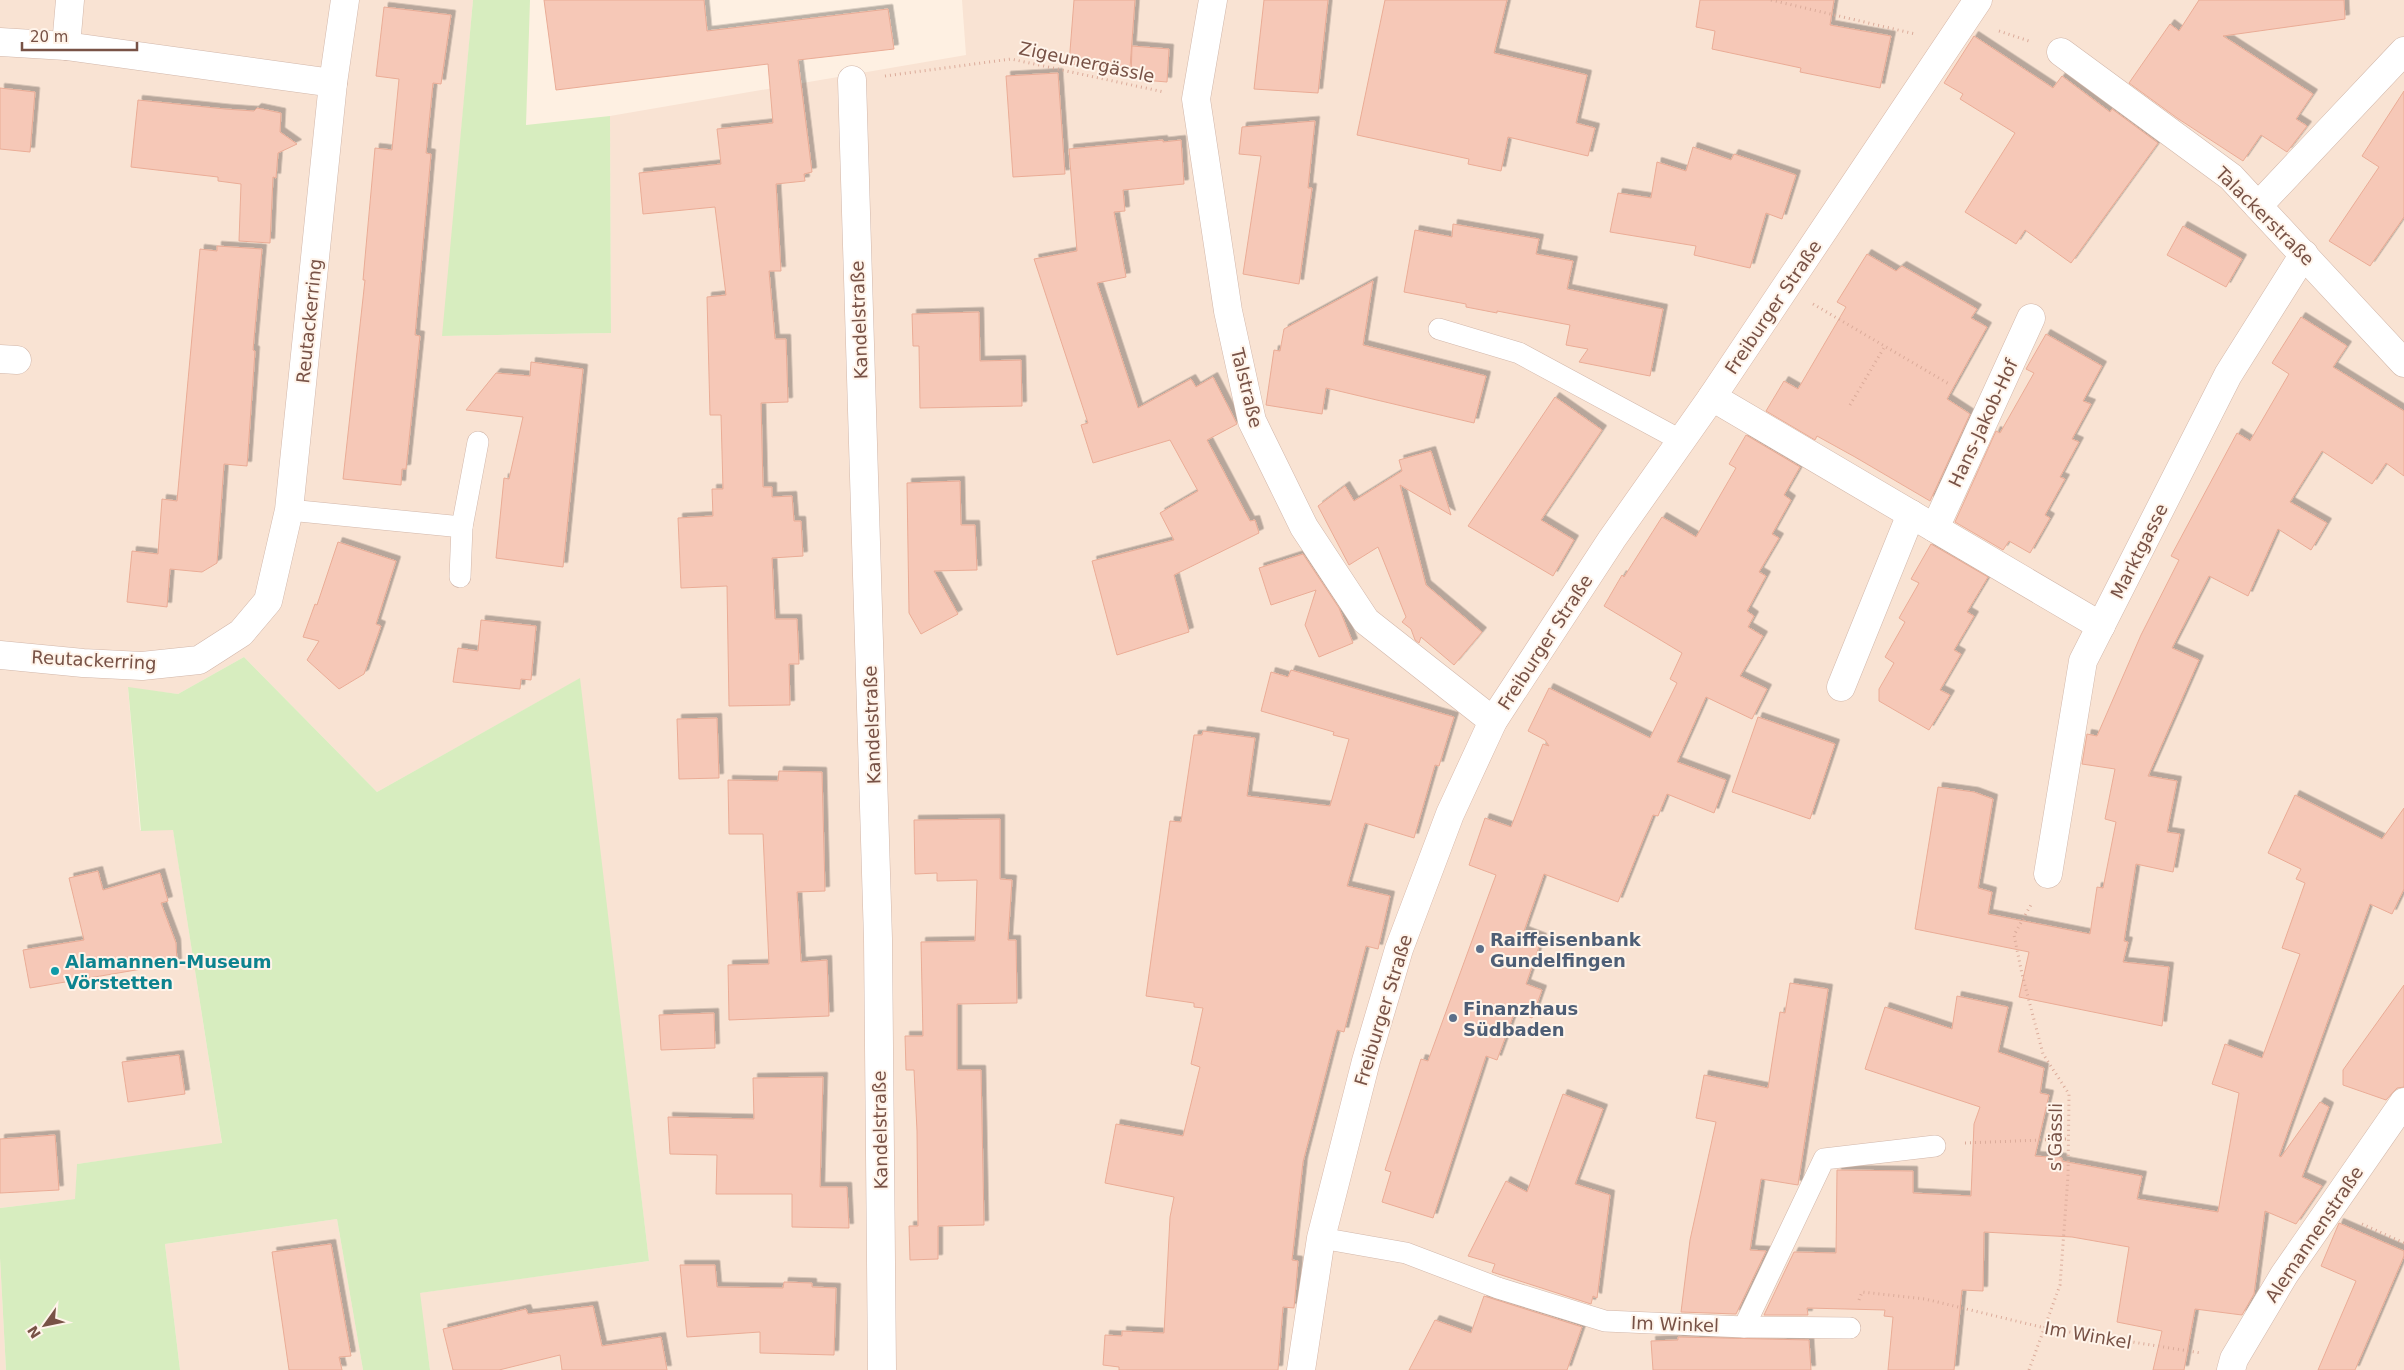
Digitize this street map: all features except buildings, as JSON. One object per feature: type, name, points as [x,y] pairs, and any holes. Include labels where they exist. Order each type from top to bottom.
[{"type":"street","points":[[66,46],[70,0]]},
{"type":"street","name":"Reutackerring","points":[[0,655],[83,663],[142,666],[199,660],[241,632],[268,600],[289,510],[333,83],[345,0]]},
{"type":"street","name":"Talstraße","points":[[1213,0],[1196,99],[1228,311],[1252,421],[1304,527],[1366,621],[1493,721]]},
{"type":"street","name":"Freiburger Straße","points":[[1301,1370],[1322,1238],[1366,1060],[1399,949],[1450,814],[1493,721],[1612,539],[1712,397],[1978,0]]},
{"type":"street","points":[[0,42],[66,46],[333,83]]},
{"type":"street","points":[[2258,206],[2404,51]]},
{"type":"street","name":"Talackerstraße","points":[[2061,52],[2231,176],[2404,363]]},
{"type":"street","name":"Kandelstraße","points":[[852,80],[878,938],[882,1370]]},
{"type":"street","name":"Marktgasse","points":[[2048,874],[2084,661],[2228,375],[2304,254]]},
{"type":"street","name":"Hans-Jakob-Hof","points":[[1935,528],[2031,318]]},
{"type":"street","points":[[1712,397],[2101,626]]},
{"type":"street","points":[[1841,687],[1910,514]]},
{"type":"street","name":"Alemannenstraße","points":[[2233,1364],[2284,1275],[2404,1102]]},
{"type":"lane","points":[[1439,329],[1519,353],[1682,441]]},
{"type":"lane","points":[[460,577],[462,527],[478,442]]},
{"type":"lane","points":[[289,510],[462,527]]},
{"type":"lane","name":"Im Winkel","points":[[1322,1238],[1406,1253],[1498,1288],[1605,1321],[1744,1327],[1824,1159],[1935,1146]]},
{"type":"lane","points":[[1744,1327],[1850,1328]]},
{"type":"path","points":[[1772,0],[1956,33],[1994,29],[2061,52]]},
{"type":"path","name":"Zigeunergässle","points":[[852,80],[1011,59],[1196,99]]},
{"type":"path","points":[[1786,288],[1948,384]]},
{"type":"path","points":[[1850,405],[1885,346]]},
{"type":"path","name":"s'Gässli","points":[[2029,1370],[2060,1284],[2068,1176],[2069,1094],[2043,1054],[2014,935],[2048,874]]},
{"type":"path","points":[[1935,1146],[1973,1142],[2068,1140]]},
{"type":"path","points":[[2330,1209],[2404,1243]]},
{"type":"path","name":"Im Winkel","points":[[1850,1328],[1862,1292],[1926,1298],[2045,1328],[2233,1364]]},
{"type":"shaded area","points":[[0,0],[473,0],[443,336],[611,333],[610,116],[966,55],[962,0],[2404,0],[2404,1370],[430,1370],[419,1293],[649,1261],[579,679],[377,792],[244,657],[178,694],[128,688],[140,830],[173,829],[222,1144],[77,1164],[76,1199],[0,1208]]},
{"type":"shaded area","points":[[337,1219],[363,1370],[180,1370],[165,1244]]},
{"type":"shaded area","points":[[0,1258],[6,1370],[0,1370]]},
{"type":"green space","points":[[473,0],[530,0],[526,125],[610,116],[611,333],[442,336]]},
{"type":"green space","points":[[244,657],[377,792],[580,678],[649,1261],[420,1293],[430,1370],[363,1370],[337,1219],[165,1244],[180,1370],[6,1370],[0,1258],[0,1208],[75,1199],[77,1164],[222,1143],[173,830],[141,831],[128,687],[178,694]]},
{"type":"place","name":"Raiffeisenbank Gundelfingen","points":[[1480,949]]},
{"type":"place","name":"Alamannen-Museum Vörstetten","points":[[55,971]]},
{"type":"place","name":"Finanzhaus Südbaden","points":[[1453,1018]]}]
